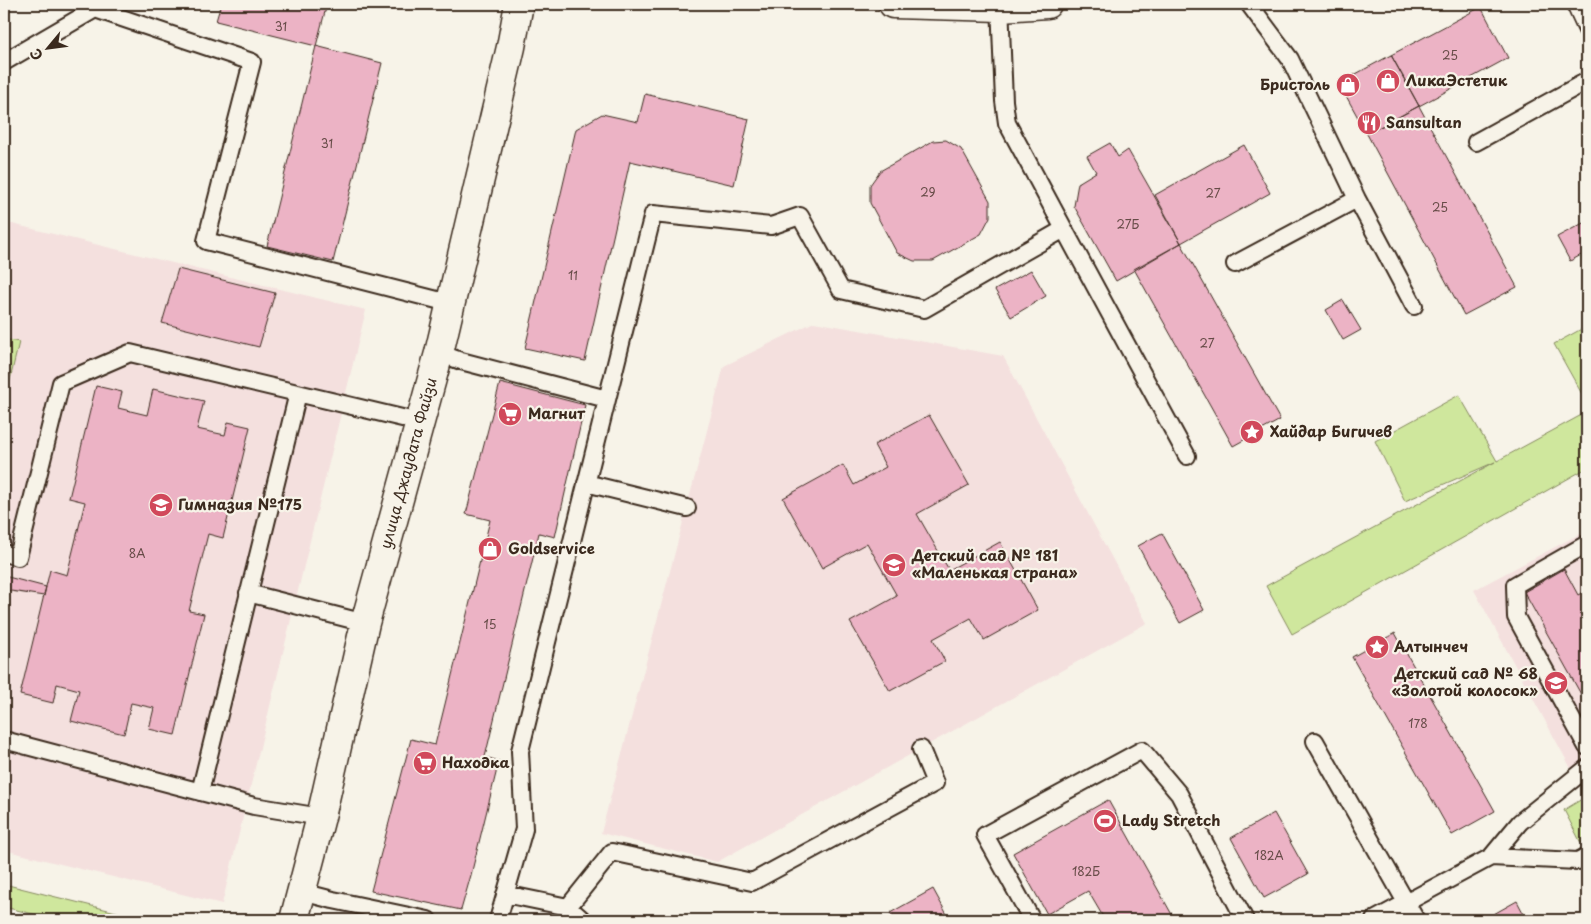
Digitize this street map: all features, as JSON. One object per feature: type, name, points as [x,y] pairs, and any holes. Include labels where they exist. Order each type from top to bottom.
[{"type":"street","name":"улица Джаудата Файзи","points":[[294,920],[321,817],[365,623],[439,353],[449,303],[511,48],[519,4]]},
{"type":"street","points":[[893,4],[1047,4]]},
{"type":"lane","points":[[1249,4],[1290,59],[1357,199],[1414,306]]},
{"type":"lane","points":[[1575,4],[1587,30]]},
{"type":"lane","points":[[1001,5],[1004,100],[1007,123],[1188,456]]},
{"type":"lane","points":[[4,62],[95,9],[252,62],[206,241],[449,303]]},
{"type":"lane","points":[[1476,142],[1587,81]]},
{"type":"lane","points":[[1235,264],[1357,199]]},
{"type":"lane","points":[[498,920],[524,829],[520,750],[653,214],[771,226],[800,216],[841,290],[924,309],[1064,230]]},
{"type":"lane","points":[[4,553],[18,557],[61,383],[130,353],[419,422]]},
{"type":"lane","points":[[439,353],[461,361],[607,399]]},
{"type":"lane","points":[[200,792],[298,393]]},
{"type":"lane","points":[[586,483],[687,508]]},
{"type":"lane","points":[[1587,544],[1515,585],[1516,616],[1587,747]]},
{"type":"lane","points":[[248,593],[365,623]]},
{"type":"lane","points":[[4,740],[254,806],[321,817]]},
{"type":"lane","points":[[1315,741],[1416,920]]},
{"type":"lane","points":[[568,907],[612,852],[752,882],[935,784],[921,749]]},
{"type":"lane","points":[[1032,920],[985,835],[1142,750],[1179,794],[1245,920]]},
{"type":"lane","points":[[1374,920],[1491,857],[1520,822],[1587,768]]},
{"type":"lane","points":[[1491,857],[1578,861],[1587,856]]},
{"type":"lane","points":[[302,892],[428,920]]},
{"type":"lane","points":[[505,894],[568,907],[583,920]]},
{"type":"shaded area","name":"Гимназия №175","points":[[4,222],[366,310],[222,904],[4,850]]},
{"type":"shaded area","name":"Детский сад № 181 «Маленькая страна»","points":[[814,322],[1003,356],[1147,623],[717,862],[601,833],[724,366]]},
{"type":"shaded area","name":"Детский сад № 68 «Золотой колосок»","points":[[1587,530],[1587,798],[1474,590]]},
{"type":"green space","points":[[1587,326],[1587,403],[1554,344]]},
{"type":"green space","points":[[4,339],[19,342],[4,405]]},
{"type":"green space","points":[[1459,395],[1497,461],[1587,412],[1587,468],[1292,634],[1266,586],[1495,462],[1405,501],[1375,441]]},
{"type":"green space","points":[[1587,796],[1587,840],[1581,843],[1564,810]]},
{"type":"green space","points":[[4,884],[140,918],[58,920],[4,907]]},
{"type":"building","points":[[221,4],[327,4],[316,46],[216,21]]},
{"type":"building","points":[[1481,7],[1508,58],[1419,106],[1391,55]]},
{"type":"building","points":[[316,46],[382,63],[333,262],[267,246]]},
{"type":"building","points":[[1391,55],[1419,106],[1367,134],[1339,83]]},
{"type":"building","points":[[645,94],[749,119],[734,185],[630,161],[585,361],[525,348],[576,129],[602,114],[638,122]]},
{"type":"building","points":[[1419,106],[1517,287],[1464,315],[1367,134]]},
{"type":"building","points":[[946,140],[961,149],[990,201],[990,217],[981,234],[933,261],[914,261],[897,253],[870,203],[870,185],[880,171],[933,141]]},
{"type":"building","points":[[1110,143],[1118,157],[1128,150],[1181,243],[1116,281],[1074,206],[1078,183],[1096,172],[1087,156]]},
{"type":"building","points":[[1244,145],[1270,193],[1181,243],[1155,195]]},
{"type":"building","points":[[1587,221],[1587,252],[1570,261],[1557,237]]},
{"type":"building","points":[[1181,243],[1280,420],[1233,446],[1134,269]]},
{"type":"building","points":[[178,269],[275,293],[259,347],[162,323]]},
{"type":"building","points":[[1031,270],[1046,296],[1011,317],[995,290]]},
{"type":"building","points":[[1343,300],[1361,330],[1343,340],[1326,310]]},
{"type":"building","points":[[500,383],[585,405],[555,537],[539,533],[485,757],[499,761],[461,910],[371,891],[411,739],[435,745],[490,520],[466,514]]},
{"type":"building","points":[[96,386],[122,392],[118,408],[147,415],[153,389],[204,401],[197,429],[225,435],[228,422],[250,427],[223,538],[208,534],[189,611],[204,614],[175,735],[149,729],[154,708],[131,703],[124,734],[71,721],[79,690],[57,684],[53,703],[20,695],[50,570],[67,575],[85,502],[69,498]]},
{"type":"building","points":[[929,415],[969,485],[917,514],[949,570],[1000,542],[1038,610],[984,640],[971,618],[933,639],[945,661],[890,691],[850,622],[897,596],[867,543],[822,568],[783,498],[843,465],[854,485],[886,467],[874,445]]},
{"type":"building","points":[[1162,533],[1204,610],[1180,623],[1138,546]]},
{"type":"building","points":[[1564,569],[1578,595],[1587,590],[1587,705],[1524,592]]},
{"type":"building","points":[[4,576],[46,587],[44,596],[4,590]]},
{"type":"building","points":[[1395,633],[1495,811],[1452,835],[1352,657]]},
{"type":"building","points":[[1108,800],[1175,920],[1105,920],[1088,891],[1047,914],[1013,853]]},
{"type":"building","points":[[1274,813],[1308,874],[1264,898],[1231,838]]},
{"type":"building","points":[[933,889],[950,920],[894,920],[890,913]]},
{"type":"building","points":[[1517,901],[1527,920],[1483,920]]},
{"type":"place","name":"ЛикаЭстетик","points":[[1388,81]]},
{"type":"place","name":"Бристоль","points":[[1348,85]]},
{"type":"place","name":"Sansultan","points":[[1369,123]]},
{"type":"place","name":"Магнит","points":[[510,414]]},
{"type":"place","name":"Хайдар Бигичев","points":[[1252,432]]},
{"type":"place","name":"Гимназия №175","points":[[161,505]]},
{"type":"place","name":"Goldservice","points":[[490,549]]},
{"type":"place","name":"Детский сад № 181 «Маленькая страна»","points":[[894,565]]},
{"type":"place","name":"Алтынчеч","points":[[1377,647]]},
{"type":"place","name":"Детский сад № 68 «Золотой колосок»","points":[[1556,683]]},
{"type":"place","name":"Находка","points":[[425,763]]},
{"type":"place","name":"Lady Stretch","points":[[1105,821]]}]
